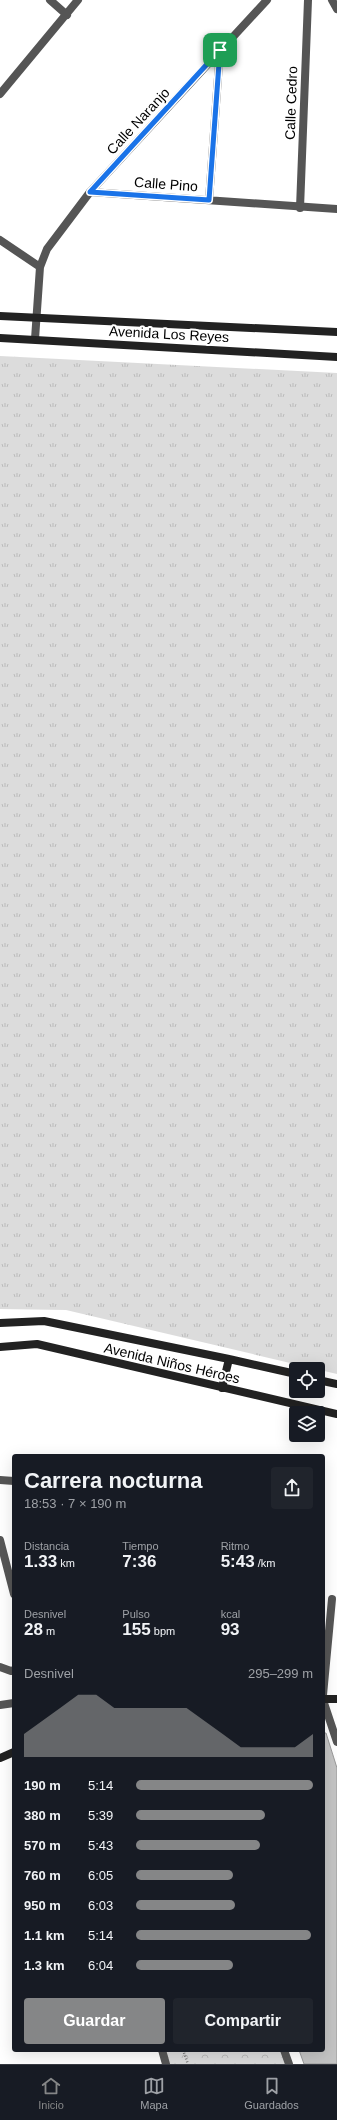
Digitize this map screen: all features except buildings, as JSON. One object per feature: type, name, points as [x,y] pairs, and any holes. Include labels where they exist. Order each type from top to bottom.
[{"type":"street","points":[[50,0],[67,15]]},
{"type":"street","points":[[0,94],[78,0]]},
{"type":"street","name":"Calle Naranjo","points":[[35,339],[35,318],[40,267],[47,249],[90,192],[267,0]]},
{"type":"street","name":"Calle Cedro","points":[[300,208],[308,0]]},
{"type":"street","points":[[332,0],[337,9]]},
{"type":"street","points":[[209,200],[220,50]]},
{"type":"street","name":"Calle Pino","points":[[90,192],[300,208],[337,209]]},
{"type":"street","points":[[0,240],[40,267]]},
{"type":"street","name":"Avenida Los Reyes","points":[[0,316],[337,332]]},
{"type":"street","name":"Avenida Los Reyes","points":[[0,338],[337,357]]},
{"type":"street","name":"Avenida Niños Héroes","points":[[0,1323],[44,1321],[229,1358],[289,1372]]},
{"type":"street","name":"Avenida Niños Héroes","points":[[0,1347],[37,1344],[337,1414]]},
{"type":"street","points":[[222,1388],[229,1358]]},
{"type":"street","points":[[325,1381],[337,1384]]},
{"type":"street","points":[[0,1480],[12,1481]]},
{"type":"street","points":[[0,1540],[12,1586]]},
{"type":"street","points":[[325,1674],[332,1599]]},
{"type":"street","points":[[0,1667],[12,1671]]},
{"type":"street","points":[[325,1699],[337,1699]]},
{"type":"street","points":[[0,1705],[12,1703]]},
{"type":"street","points":[[325,1705],[337,1742]]},
{"type":"street","points":[[0,1758],[12,1753]]},
{"type":"street","points":[[163,2052],[166,2064]]},
{"type":"street","points":[[285,2052],[289,2064]]},
{"type":"path","points":[[184,2052],[188,2064]]},
{"type":"green space","points":[[0,356],[337,373],[337,1374],[325,1371],[325,1362],[289,1363],[66,1310],[0,1309]]},
{"type":"green space","points":[[163,2052],[284,2052],[288,2064],[167,2064]]},
{"type":"route","points":[[220,50],[209,200],[90,192],[155,121],[220,50]]}]
